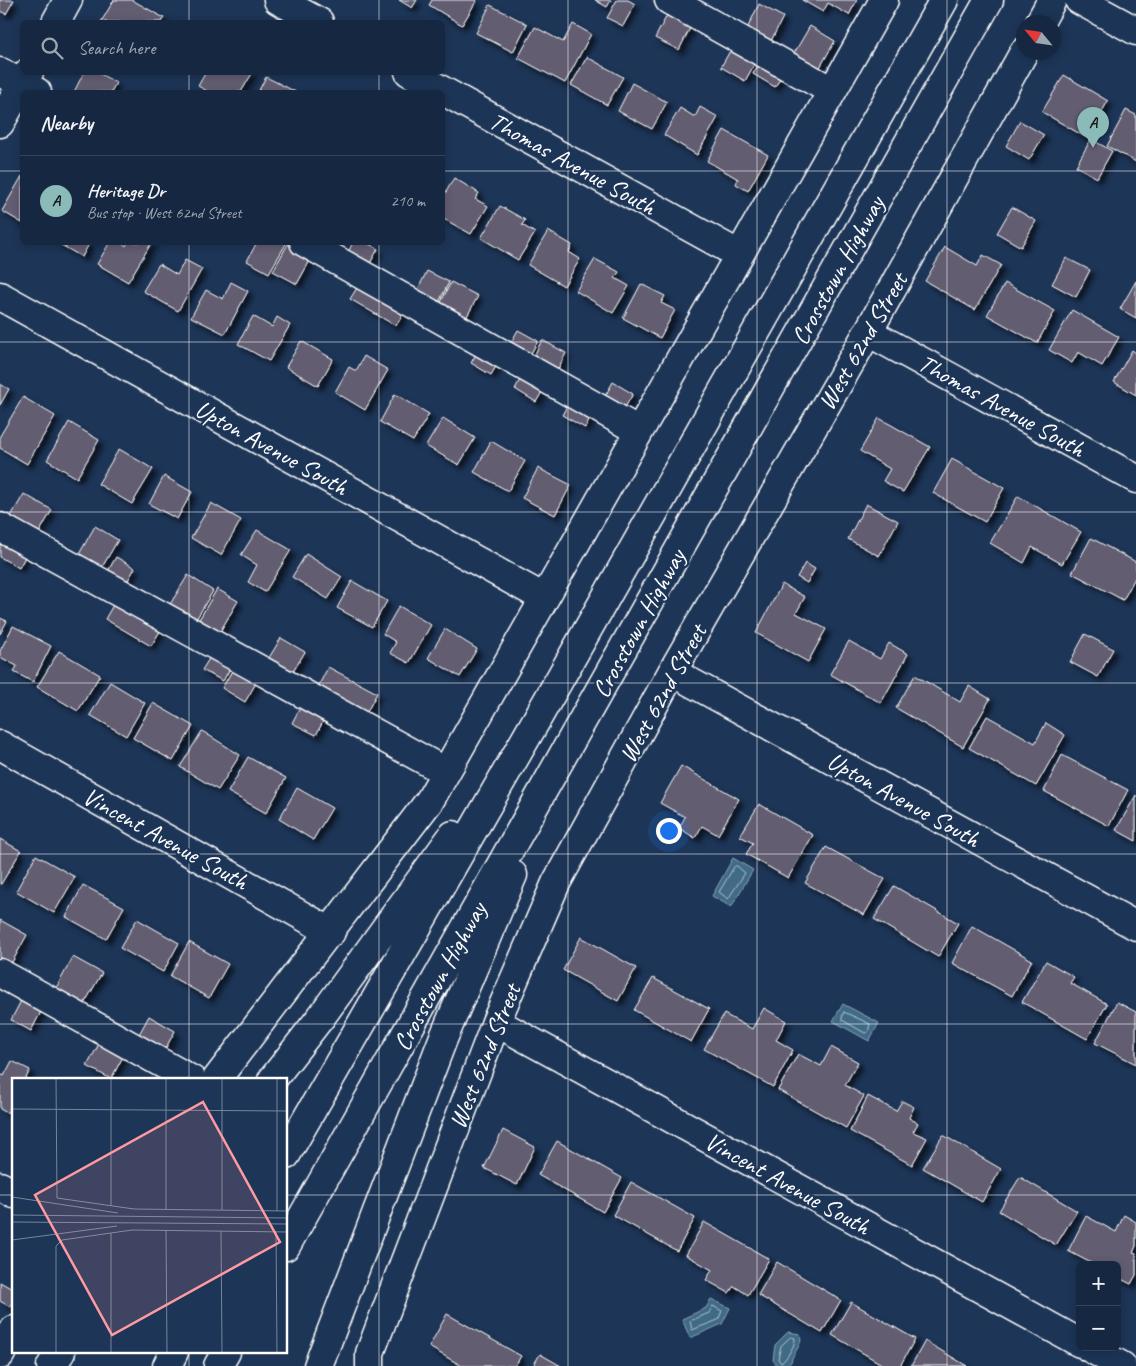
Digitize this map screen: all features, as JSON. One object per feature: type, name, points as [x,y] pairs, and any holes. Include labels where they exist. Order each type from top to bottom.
[{"type":"main road","points":[[57,20],[68,0]]},
{"type":"main road","points":[[278,0],[315,20]]},
{"type":"main road","points":[[669,0],[832,91]]},
{"type":"main road","points":[[218,1078],[430,800],[738,254],[884,0]]},
{"type":"main road","name":"Crosstown Highway","points":[[288,1242],[989,0]]},
{"type":"main road","points":[[970,33],[994,0]]},
{"type":"main road","points":[[1044,15],[1052,0]]},
{"type":"main road","points":[[1079,0],[1136,31]]},
{"type":"main road","name":"Crosstown Highway","points":[[288,1152],[537,719],[939,8]]},
{"type":"main road","name":"West 62nd Street","points":[[370,1366],[370,1353],[496,1022],[556,883],[672,672],[868,332],[1020,60]]},
{"type":"main road","name":"Thomas Avenue South","points":[[414,75],[442,90]]},
{"type":"main road","points":[[0,123],[22,81]]},
{"type":"main road","name":"Thomas Avenue South","points":[[445,92],[738,254]]},
{"type":"main road","points":[[309,245],[639,431]]},
{"type":"main road","name":"Upton Avenue South","points":[[0,296],[544,598]]},
{"type":"main road","name":"Thomas Avenue South","points":[[868,332],[1136,479]]},
{"type":"main road","points":[[0,528],[446,772]]},
{"type":"main road","name":"Upton Avenue South","points":[[672,672],[1136,926]]},
{"type":"main road","points":[[274,1078],[321,1017],[537,719]]},
{"type":"main road","points":[[318,1366],[443,1039],[570,743]]},
{"type":"main road","name":"Vincent Avenue South","points":[[0,745],[331,932]]},
{"type":"main road","points":[[0,973],[188,1078]]},
{"type":"main road","name":"Vincent Avenue South","points":[[496,1022],[1076,1341]]},
{"type":"main road","points":[[0,1186],[12,1193]]},
{"type":"main road","points":[[0,1355],[12,1334]]},
{"type":"main road","points":[[1095,1351],[1122,1366]]},
{"type":"main road","points":[[51,1366],[60,1354]]},
{"type":"main road","points":[[166,1366],[173,1354]]},
{"type":"main road","points":[[218,1366],[225,1354]]},
{"type":"water","points":[[733,858],[753,870],[731,907],[712,896]]},
{"type":"water","points":[[843,1004],[879,1023],[869,1041],[833,1021]]},
{"type":"water","points":[[711,1299],[730,1308],[722,1324],[690,1338],[682,1319],[706,1308]]},
{"type":"water","points":[[788,1332],[800,1334],[801,1341],[791,1362],[786,1366],[778,1366],[773,1360],[775,1345]]},
{"type":"building","points":[[0,0],[14,0],[6,14],[0,11]]},
{"type":"building","points":[[114,0],[132,0],[164,18],[162,20],[102,20]]},
{"type":"building","points":[[399,0],[417,0],[412,8]]},
{"type":"building","points":[[432,0],[477,0],[462,25],[429,5]]},
{"type":"building","points":[[595,0],[611,0],[607,7]]},
{"type":"building","points":[[617,0],[628,0],[635,4],[623,26],[607,18]]},
{"type":"building","points":[[802,0],[857,0],[849,15],[828,3],[823,12]]},
{"type":"building","points":[[759,4],[783,17],[771,41],[747,29]]},
{"type":"building","points":[[490,5],[527,24],[513,52],[476,33]]},
{"type":"building","points":[[672,6],[695,18],[679,50],[655,38]]},
{"type":"building","points":[[573,24],[591,34],[565,83],[518,58],[535,27],[563,42]]},
{"type":"building","points":[[810,26],[835,41],[819,69],[793,55]]},
{"type":"building","points":[[735,42],[759,56],[745,81],[721,67]]},
{"type":"building","points":[[587,57],[623,77],[607,105],[571,85]]},
{"type":"building","points":[[763,57],[785,70],[775,87],[753,74]]},
{"type":"building","points":[[82,75],[102,75],[116,83],[112,90],[75,90]]},
{"type":"building","points":[[204,75],[251,75],[242,90],[205,90],[198,86]]},
{"type":"building","points":[[1064,75],[1108,101],[1087,138],[1042,112]]},
{"type":"building","points":[[266,77],[292,90],[259,90]]},
{"type":"building","points":[[632,83],[667,102],[652,129],[618,111]]},
{"type":"building","points":[[700,107],[718,117],[697,155],[664,135],[680,108],[695,117]]},
{"type":"building","points":[[1126,110],[1136,115],[1136,162],[1107,146]]},
{"type":"building","points":[[1020,121],[1044,135],[1029,160],[1006,146]]},
{"type":"building","points":[[724,130],[768,155],[748,191],[736,184],[738,179],[707,161]]},
{"type":"building","points":[[1091,139],[1112,151],[1097,178],[1076,166]]},
{"type":"building","points":[[454,178],[479,193],[475,199],[488,206],[471,234],[445,220],[445,194]]},
{"type":"building","points":[[20,180],[20,222],[2,211]]},
{"type":"building","points":[[500,206],[525,220],[522,225],[535,233],[518,260],[481,238]]},
{"type":"building","points":[[1012,207],[1036,221],[1021,247],[997,233]]},
{"type":"building","points":[[548,231],[572,245],[569,252],[580,259],[564,286],[528,265]]},
{"type":"building","points":[[61,245],[88,245],[82,257]]},
{"type":"building","points":[[108,245],[150,245],[128,282],[97,264]]},
{"type":"building","points":[[255,245],[285,245],[269,273],[247,261]]},
{"type":"building","points":[[287,245],[312,257],[297,284],[273,271]]},
{"type":"building","points":[[352,245],[371,245],[378,249],[368,267],[347,255]]},
{"type":"building","points":[[945,247],[977,266],[983,255],[1001,265],[975,310],[925,281]]},
{"type":"building","points":[[1066,258],[1090,270],[1076,297],[1052,284]]},
{"type":"building","points":[[595,259],[619,272],[615,278],[629,286],[613,313],[576,291]]},
{"type":"building","points":[[185,260],[202,269],[178,311],[143,291],[159,264],[177,275]]},
{"type":"building","points":[[427,271],[449,282],[438,304],[416,293]]},
{"type":"building","points":[[1136,281],[1136,318],[1120,309]]},
{"type":"building","points":[[231,282],[248,291],[225,334],[191,317],[206,290],[223,299]]},
{"type":"building","points":[[451,282],[478,296],[465,320],[439,306]]},
{"type":"building","points":[[360,283],[406,309],[396,326],[350,299]]},
{"type":"building","points":[[1005,283],[1055,311],[1037,343],[987,315]]},
{"type":"building","points":[[641,284],[665,296],[661,303],[675,310],[660,338],[623,318]]},
{"type":"building","points":[[1072,310],[1119,337],[1102,366],[1078,352],[1072,363],[1049,350]]},
{"type":"building","points":[[253,316],[272,327],[277,317],[290,325],[269,361],[238,344]]},
{"type":"building","points":[[518,330],[538,341],[530,355],[510,344]]},
{"type":"building","points":[[542,340],[566,353],[557,371],[533,358]]},
{"type":"building","points":[[301,341],[333,359],[318,386],[286,367]]},
{"type":"building","points":[[479,349],[499,361],[491,375],[471,363]]},
{"type":"building","points":[[1132,350],[1136,353],[1136,395],[1114,382]]},
{"type":"building","points":[[364,356],[388,370],[365,410],[335,392],[349,367],[356,371]]},
{"type":"building","points":[[523,374],[545,387],[536,402],[515,389]]},
{"type":"building","points":[[613,382],[633,394],[624,409],[604,398]]},
{"type":"building","points":[[0,384],[9,389],[0,405]]},
{"type":"building","points":[[395,394],[429,414],[413,441],[380,422]]},
{"type":"building","points":[[23,397],[55,416],[27,464],[0,448],[0,436]]},
{"type":"building","points":[[571,399],[594,412],[585,428],[562,415]]},
{"type":"building","points":[[443,418],[475,438],[459,465],[426,446]]},
{"type":"building","points":[[879,418],[930,447],[903,492],[883,481],[890,469],[860,451]]},
{"type":"building","points":[[69,422],[99,440],[77,478],[47,460]]},
{"type":"building","points":[[491,441],[525,461],[508,491],[474,472]]},
{"type":"building","points":[[119,449],[153,469],[132,504],[98,484]]},
{"type":"building","points":[[952,459],[1004,488],[985,522],[933,493]]},
{"type":"building","points":[[538,468],[571,485],[555,515],[522,498]]},
{"type":"building","points":[[164,476],[192,492],[177,519],[149,504]]},
{"type":"building","points":[[24,494],[52,510],[39,533],[11,516]]},
{"type":"building","points":[[1018,496],[1081,532],[1062,564],[1032,547],[1024,563],[990,543]]},
{"type":"building","points":[[211,503],[241,520],[221,555],[191,538]]},
{"type":"building","points":[[866,504],[898,521],[879,556],[848,539]]},
{"type":"building","points":[[95,526],[118,540],[101,569],[78,556]]},
{"type":"building","points":[[257,530],[291,550],[265,592],[248,582],[257,565],[241,555]]},
{"type":"building","points":[[0,538],[29,550],[19,568],[0,557]]},
{"type":"building","points":[[1091,538],[1136,562],[1136,576],[1123,600],[1072,573]]},
{"type":"building","points":[[306,554],[342,577],[328,599],[292,577]]},
{"type":"building","points":[[116,557],[135,568],[127,582],[108,571]]},
{"type":"building","points":[[805,563],[815,569],[807,583],[797,577]]},
{"type":"building","points":[[188,575],[213,591],[195,621],[169,606]]},
{"type":"building","points":[[352,581],[387,601],[372,627],[337,608]]},
{"type":"building","points":[[782,584],[805,597],[796,613],[826,629],[808,662],[756,633]]},
{"type":"building","points":[[217,589],[238,601],[218,635],[197,623]]},
{"type":"building","points":[[116,600],[162,628],[151,646],[105,619]]},
{"type":"building","points":[[399,606],[431,625],[409,663],[390,653],[396,642],[383,634]]},
{"type":"building","points":[[0,618],[7,621],[0,634]]},
{"type":"building","points":[[13,626],[51,646],[33,682],[14,672],[17,666],[0,657],[0,651]]},
{"type":"building","points":[[445,629],[477,649],[460,677],[428,658]]},
{"type":"building","points":[[1085,634],[1113,649],[1098,677],[1070,662]]},
{"type":"building","points":[[281,638],[305,652],[291,675],[267,661]]},
{"type":"building","points":[[849,641],[880,659],[889,643],[908,654],[881,703],[830,674]]},
{"type":"building","points":[[59,651],[100,675],[78,711],[37,687]]},
{"type":"building","points":[[212,654],[232,665],[223,681],[202,670]]},
{"type":"building","points":[[236,664],[259,678],[245,702],[222,688]]},
{"type":"building","points":[[328,667],[377,693],[366,714],[317,689]]},
{"type":"building","points":[[915,675],[960,702],[969,686],[990,699],[963,747],[896,708]]},
{"type":"building","points":[[110,682],[145,703],[126,736],[90,715]]},
{"type":"building","points":[[303,702],[327,714],[316,735],[292,723]]},
{"type":"building","points":[[153,703],[193,726],[173,761],[133,738]]},
{"type":"building","points":[[987,716],[1035,743],[1046,723],[1065,735],[1036,786],[969,748]]},
{"type":"building","points":[[202,731],[240,755],[218,790],[180,767]]},
{"type":"building","points":[[1062,755],[1128,790],[1109,826],[1044,791]]},
{"type":"building","points":[[248,757],[286,778],[266,813],[228,792]]},
{"type":"building","points":[[681,766],[739,799],[718,835],[702,826],[695,838],[679,828],[685,817],[660,803]]},
{"type":"building","points":[[297,788],[332,808],[313,840],[279,819]]},
{"type":"building","points":[[1136,795],[1136,841],[1116,830]]},
{"type":"building","points":[[759,804],[813,835],[788,878],[746,854],[753,843],[740,836]]},
{"type":"building","points":[[0,839],[21,851],[1,884],[0,884]]},
{"type":"building","points":[[826,847],[885,879],[864,915],[805,883]]},
{"type":"building","points":[[36,855],[75,877],[54,913],[16,891]]},
{"type":"building","points":[[83,885],[124,907],[106,939],[66,917]]},
{"type":"building","points":[[894,886],[958,923],[938,957],[874,919]]},
{"type":"building","points":[[137,919],[179,943],[163,972],[120,948]]},
{"type":"building","points":[[0,920],[27,935],[10,966],[0,961]]},
{"type":"building","points":[[972,926],[1032,960],[1012,996],[952,963]]},
{"type":"building","points":[[581,937],[636,968],[618,1001],[563,970]]},
{"type":"building","points":[[189,942],[228,964],[209,998],[170,976]]},
{"type":"building","points":[[73,957],[102,973],[84,1004],[56,988]]},
{"type":"building","points":[[1046,961],[1074,977],[1070,983],[1107,1004],[1087,1039],[1022,1002]]},
{"type":"building","points":[[653,978],[709,1009],[691,1042],[634,1010]]},
{"type":"building","points":[[24,995],[44,1006],[31,1031],[11,1020]]},
{"type":"building","points":[[1117,1002],[1136,1012],[1136,1064],[1095,1043]]},
{"type":"building","points":[[764,1008],[786,1021],[776,1040],[793,1050],[773,1087],[704,1049],[724,1014],[752,1029]]},
{"type":"building","points":[[149,1016],[175,1031],[163,1053],[137,1038]]},
{"type":"building","points":[[101,1040],[125,1053],[112,1078],[87,1066]]},
{"type":"building","points":[[831,1047],[858,1062],[845,1085],[864,1096],[846,1128],[778,1090],[798,1054],[821,1066]]},
{"type":"building","points":[[12,1061],[30,1070],[26,1078],[12,1078],[12,1104],[7,1113],[0,1109],[0,1074],[4,1076]]},
{"type":"building","points":[[868,1096],[896,1111],[902,1101],[914,1107],[909,1118],[918,1123],[913,1132],[927,1138],[912,1165],[850,1131]]},
{"type":"building","points":[[503,1130],[535,1147],[517,1185],[484,1168]]},
{"type":"building","points":[[943,1135],[1001,1169],[982,1202],[923,1168]]},
{"type":"building","points":[[557,1141],[622,1178],[603,1212],[538,1175]]},
{"type":"building","points":[[1020,1177],[1077,1211],[1056,1245],[999,1211]]},
{"type":"building","points":[[631,1182],[695,1218],[677,1251],[613,1215]]},
{"type":"building","points":[[1124,1215],[1136,1222],[1136,1246],[1133,1253],[1136,1254],[1136,1275],[1131,1284],[1121,1279],[1121,1261],[1087,1261],[1068,1251],[1086,1216],[1116,1232]]},
{"type":"building","points":[[704,1222],[769,1259],[748,1295],[734,1286],[729,1293],[706,1280],[712,1270],[686,1255]]},
{"type":"building","points":[[777,1262],[841,1300],[822,1333],[758,1295]]},
{"type":"building","points":[[0,1282],[12,1289],[12,1304],[10,1307],[0,1301]]},
{"type":"building","points":[[851,1302],[915,1339],[900,1366],[885,1366],[832,1335]]},
{"type":"building","points":[[447,1314],[521,1356],[515,1366],[462,1366],[429,1347]]},
{"type":"building","points":[[925,1341],[967,1366],[911,1366]]},
{"type":"building","points":[[540,1354],[561,1366],[533,1366]]},
{"type":"place","name":"Heritage Dr","points":[[1093,148]]}]
